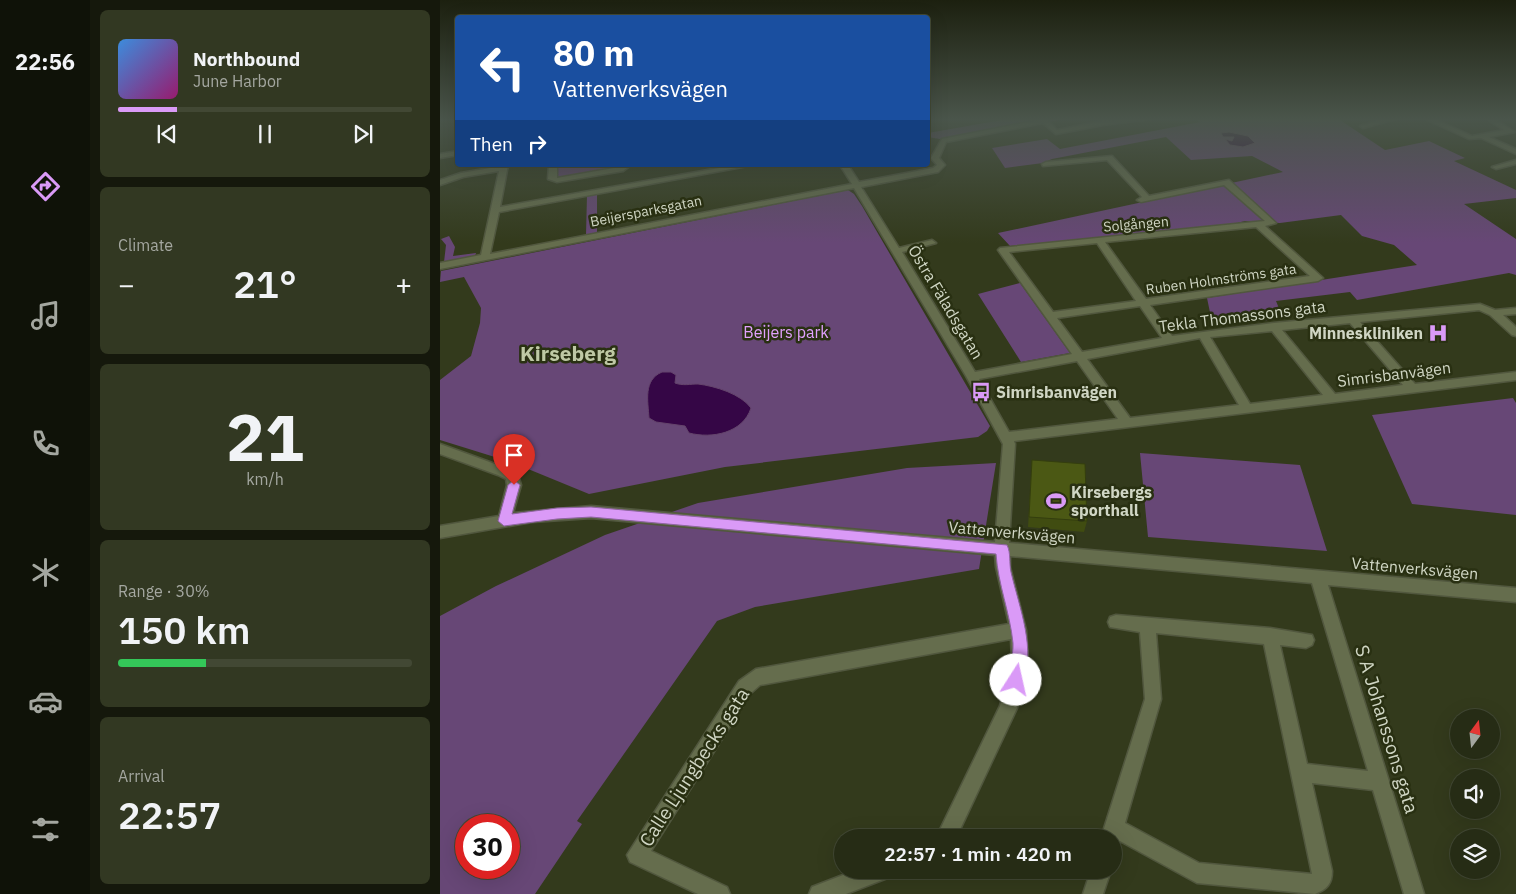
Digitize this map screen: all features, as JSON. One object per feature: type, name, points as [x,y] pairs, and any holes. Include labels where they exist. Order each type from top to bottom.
[{"type":"street","name":"Beijersparksgatan","points":[[440,266],[940,168],[942,165],[937,160]]},
{"type":"street","name":"Solgången","points":[[1046,164],[1091,160]]},
{"type":"street","name":"Solgången","points":[[1049,316],[1003,250],[1272,224],[1226,182],[1144,199],[1110,160]]},
{"type":"street","points":[[1496,167],[1516,162]]},
{"type":"street","points":[[440,182],[452,177],[499,167]]},
{"type":"street","points":[[485,257],[504,167]]},
{"type":"street","points":[[553,167],[552,179],[557,180],[623,169],[625,167]]},
{"type":"street","points":[[494,210],[675,175],[734,167]]},
{"type":"street","name":"Östra Fäladsgatan","points":[[845,167],[1007,437],[1009,454],[1002,549]]},
{"type":"street","points":[[440,173],[452,177]]},
{"type":"street","name":"Ruben Holmströms gata","points":[[1049,316],[1146,304],[1318,278],[1259,225]]},
{"type":"street","points":[[1100,241],[1146,304],[1169,340]]},
{"type":"street","points":[[896,251],[932,243]]},
{"type":"street","name":"Tekla Thomassons gata","points":[[972,376],[1203,334],[1480,307],[1494,313],[1516,311]]},
{"type":"street","points":[[1494,313],[1516,334]]},
{"type":"street","points":[[1049,316],[1127,423]]},
{"type":"street","points":[[1353,320],[1412,388]]},
{"type":"street","points":[[1274,326],[1332,398]]},
{"type":"street","points":[[1203,334],[1247,408]]},
{"type":"street","name":"Simrisbanvägen","points":[[1007,437],[1516,376]]},
{"type":"street","points":[[440,449],[503,471],[512,476],[514,485],[504,521]]},
{"type":"street","name":"Vattenverksvägen","points":[[440,532],[504,521],[557,514],[591,512],[1516,594]]},
{"type":"street","points":[[950,829],[1011,700],[1020,660],[1018,630],[1004,567],[1002,549]]},
{"type":"street","name":"S A Johanssons gata","points":[[1318,577],[1414,894]]},
{"type":"street","points":[[1116,622],[1306,640]]},
{"type":"street","points":[[1113,829],[1153,700],[1147,626]]},
{"type":"street","name":"Calle Ljungbecks gata","points":[[720,894],[637,855],[745,687],[756,677],[1018,630]]},
{"type":"street","points":[[1122,837],[1197,873],[1312,885],[1322,878],[1270,636]]},
{"type":"street","points":[[1300,772],[1380,782]]},
{"type":"street","points":[[819,894],[859,879]]},
{"type":"street","points":[[1093,894],[1097,879]]},
{"type":"green space","points":[[1000,160],[1050,160],[1043,163],[1005,168]]},
{"type":"green space","points":[[1259,160],[1459,160],[1454,161],[1516,190],[1516,198],[1464,204],[1516,239],[1516,275],[1509,273],[1357,300],[1350,292],[1276,301],[1283,318],[1213,327],[1207,298],[1417,265],[1394,245],[1362,236],[1341,215],[1280,223],[1245,221],[1229,225],[1010,246],[998,233],[1283,172]]},
{"type":"green space","points":[[556,167],[621,167],[560,178],[555,177]]},
{"type":"green space","name":"Beijers park","points":[[848,190],[854,194],[862,206],[990,426],[987,431],[978,437],[725,467],[589,494],[511,462],[440,440],[440,380],[471,356],[480,323],[481,308],[464,277],[440,282],[441,271]]},
{"type":"green space","points":[[597,194],[597,233],[586,235],[587,195]]},
{"type":"green space","points":[[449,236],[455,247],[453,256],[476,253],[475,256],[444,262],[446,245],[441,239]]},
{"type":"green space","points":[[1020,283],[1070,353],[1021,362],[978,294]]},
{"type":"green space","points":[[1513,398],[1516,403],[1516,515],[1412,504],[1372,415]]},
{"type":"green space","points":[[1140,453],[1300,465],[1327,551],[1148,537]]},
{"type":"green space","points":[[996,463],[979,569],[755,607],[717,621],[577,821],[582,824],[535,894],[440,894],[440,616],[496,586],[605,535],[698,503],[907,468]]},
{"type":"shaded area","points":[[662,372],[671,372],[676,375],[675,383],[678,384],[698,384],[720,389],[741,399],[751,408],[741,423],[726,432],[717,434],[698,435],[689,433],[685,426],[656,422],[649,418],[648,392],[652,380]]},
{"type":"building","name":"Kirsebergs sporthall","points":[[1032,460],[1085,464],[1087,521],[1029,517]]},
{"type":"place","name":"Minneskliniken","points":[[1438,333]]},
{"type":"place","name":"Simrisbanvägen","points":[[981,392]]},
{"type":"place","name":"Kirsebergs sporthall","points":[[1056,501]]},
{"type":"district","name":"Kirseberg","points":[[568,353]]},
{"type":"route","points":[[514,485],[504,521],[532,516],[591,512],[1002,549],[1020,642],[1021,652],[1016,680]]}]
